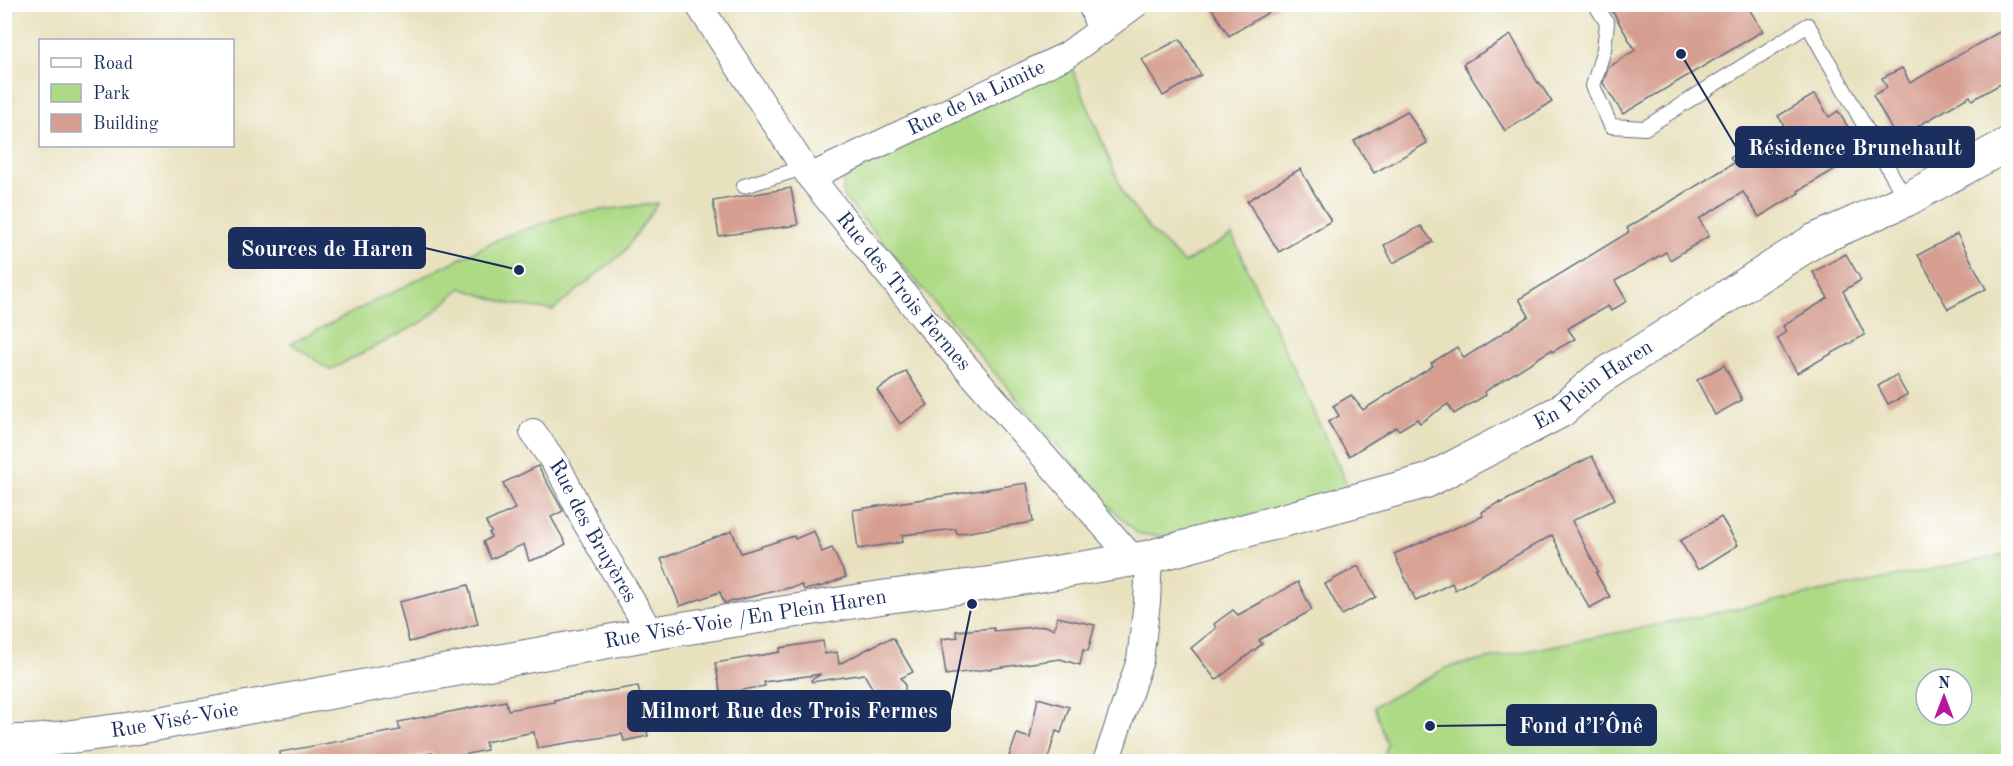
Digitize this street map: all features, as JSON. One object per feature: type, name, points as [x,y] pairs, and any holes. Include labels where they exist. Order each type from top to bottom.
[{"type":"street","name":"Rue des Trois Fermes","points":[[698,4],[806,172],[926,321],[1141,558]]},
{"type":"street","points":[[1090,4],[1101,32]]},
{"type":"street","name":"Rue de la Limite","points":[[806,172],[1067,55],[1136,4]]},
{"type":"street","name":"En Plein Haren","points":[[1141,558],[1427,481],[1561,411],[1598,379],[1815,240],[1906,200],[2008,144]]},
{"type":"street","name":"Rue des Bruyères","points":[[533,432],[559,469],[586,523],[643,620],[646,634]]},
{"type":"street","points":[[1106,762],[1140,660],[1147,603],[1141,558]]},
{"type":"street","name":"Rue Visé-Voie /En Plein Haren","points":[[344,691],[646,634],[884,597],[993,583],[1141,558]]},
{"type":"street","name":"Rue Visé-Voie","points":[[4,742],[38,741],[129,729],[344,691]]},
{"type":"lane","points":[[1595,4],[1606,23],[1604,49],[1593,86],[1611,126],[1645,128],[1808,24],[1906,200]]},
{"type":"lane","points":[[744,186],[806,172]]},
{"type":"green space","points":[[1070,63],[1125,197],[1150,230],[1184,263],[1232,235],[1352,495],[1165,536],[1138,534],[1108,505],[843,196],[843,181],[860,165]]},
{"type":"green space","points":[[658,203],[623,253],[553,310],[509,304],[461,288],[423,322],[330,370],[291,343],[503,237],[571,214]]},
{"type":"green space","points":[[2008,554],[2008,761],[1382,761],[1387,745],[1374,706],[1448,667]]},
{"type":"building","points":[[1209,4],[1282,4],[1229,36]]},
{"type":"building","points":[[1608,4],[1746,4],[1763,31],[1623,114],[1603,83],[1608,68],[1635,50]]},
{"type":"building","points":[[2008,27],[2008,80],[1972,100],[1970,96],[1918,126],[1920,128],[1898,141],[1873,95],[1887,88],[1882,78],[1902,68],[1910,83]]},
{"type":"building","points":[[1511,35],[1538,83],[1552,102],[1505,131],[1463,64]]},
{"type":"building","points":[[1180,39],[1201,75],[1163,96],[1142,59]]},
{"type":"building","points":[[1815,94],[1829,117],[1838,111],[1850,130],[1841,136],[1854,158],[1759,217],[1743,192],[1699,219],[1709,236],[1670,260],[1666,252],[1615,281],[1627,301],[1611,311],[1608,306],[1572,326],[1568,329],[1575,339],[1552,352],[1551,350],[1484,392],[1486,395],[1454,414],[1448,404],[1420,423],[1417,419],[1399,430],[1396,427],[1349,456],[1328,422],[1339,416],[1333,406],[1351,395],[1363,410],[1433,366],[1431,363],[1457,347],[1464,358],[1529,316],[1519,299],[1629,232],[1627,228],[1734,163],[1730,158],[1784,125],[1778,116]]},
{"type":"building","points":[[1407,111],[1427,143],[1374,173],[1354,141]]},
{"type":"building","points":[[1300,169],[1331,221],[1279,252],[1247,201]]},
{"type":"building","points":[[791,188],[798,225],[719,236],[713,201]]},
{"type":"building","points":[[1421,226],[1433,242],[1393,263],[1384,245]]},
{"type":"building","points":[[1957,234],[1986,289],[1948,309],[1918,255]]},
{"type":"building","points":[[1846,254],[1861,280],[1843,291],[1865,335],[1797,373],[1777,338],[1786,332],[1783,326],[1828,298],[1813,272]]},
{"type":"building","points":[[1724,365],[1742,400],[1715,415],[1697,380]]},
{"type":"building","points":[[906,371],[928,405],[900,424],[877,390]]},
{"type":"building","points":[[1896,375],[1907,395],[1888,404],[1878,386]]},
{"type":"building","points":[[1592,456],[1615,499],[1572,521],[1610,597],[1589,608],[1552,535],[1455,590],[1452,583],[1416,601],[1394,554],[1483,516],[1482,512],[1499,502],[1499,504]]},
{"type":"building","points":[[538,466],[563,511],[551,517],[566,544],[547,555],[529,561],[524,544],[491,559],[483,542],[491,537],[486,522],[515,509],[503,483]]},
{"type":"building","points":[[1027,483],[1033,522],[957,534],[956,529],[902,535],[903,542],[858,549],[853,510]]},
{"type":"building","points":[[1721,517],[1738,545],[1698,570],[1680,541]]},
{"type":"building","points":[[732,531],[741,553],[794,536],[795,539],[814,531],[822,552],[832,548],[846,577],[823,586],[804,590],[802,585],[724,603],[720,592],[680,606],[661,559]]},
{"type":"building","points":[[1358,566],[1376,597],[1342,615],[1325,584]]},
{"type":"building","points":[[1298,582],[1312,610],[1259,640],[1262,644],[1216,680],[1191,648],[1216,628],[1214,624],[1233,610],[1238,615]]},
{"type":"building","points":[[468,585],[478,624],[409,642],[399,602]]},
{"type":"building","points":[[1057,617],[1095,625],[1088,651],[1083,650],[1080,665],[1060,659],[946,675],[941,639],[958,637],[956,631],[994,628],[994,631],[1045,626],[1054,629]]},
{"type":"building","points":[[893,638],[913,672],[901,678],[905,684],[905,694],[881,703],[864,674],[812,682],[811,680],[821,674],[764,682],[765,686],[721,694],[715,663],[780,652],[780,648],[823,641],[825,654],[837,652],[839,664]]},
{"type":"building","points":[[638,686],[648,736],[624,741],[622,734],[537,748],[534,732],[485,742],[487,750],[434,761],[432,753],[389,762],[281,762],[280,752],[400,730],[398,722],[506,701],[508,710]]},
{"type":"building","points":[[1038,698],[1069,707],[1061,733],[1056,731],[1047,762],[1007,762],[1017,734],[1030,738]]},
{"type":"place","name":"Résidence Brunehault","points":[[1681,54]]},
{"type":"place","name":"Sources de Haren","points":[[519,270]]},
{"type":"place","name":"Milmort Rue des Trois Fermes","points":[[972,604]]},
{"type":"place","name":"Fond d’l’Ônê","points":[[1430,726]]}]
